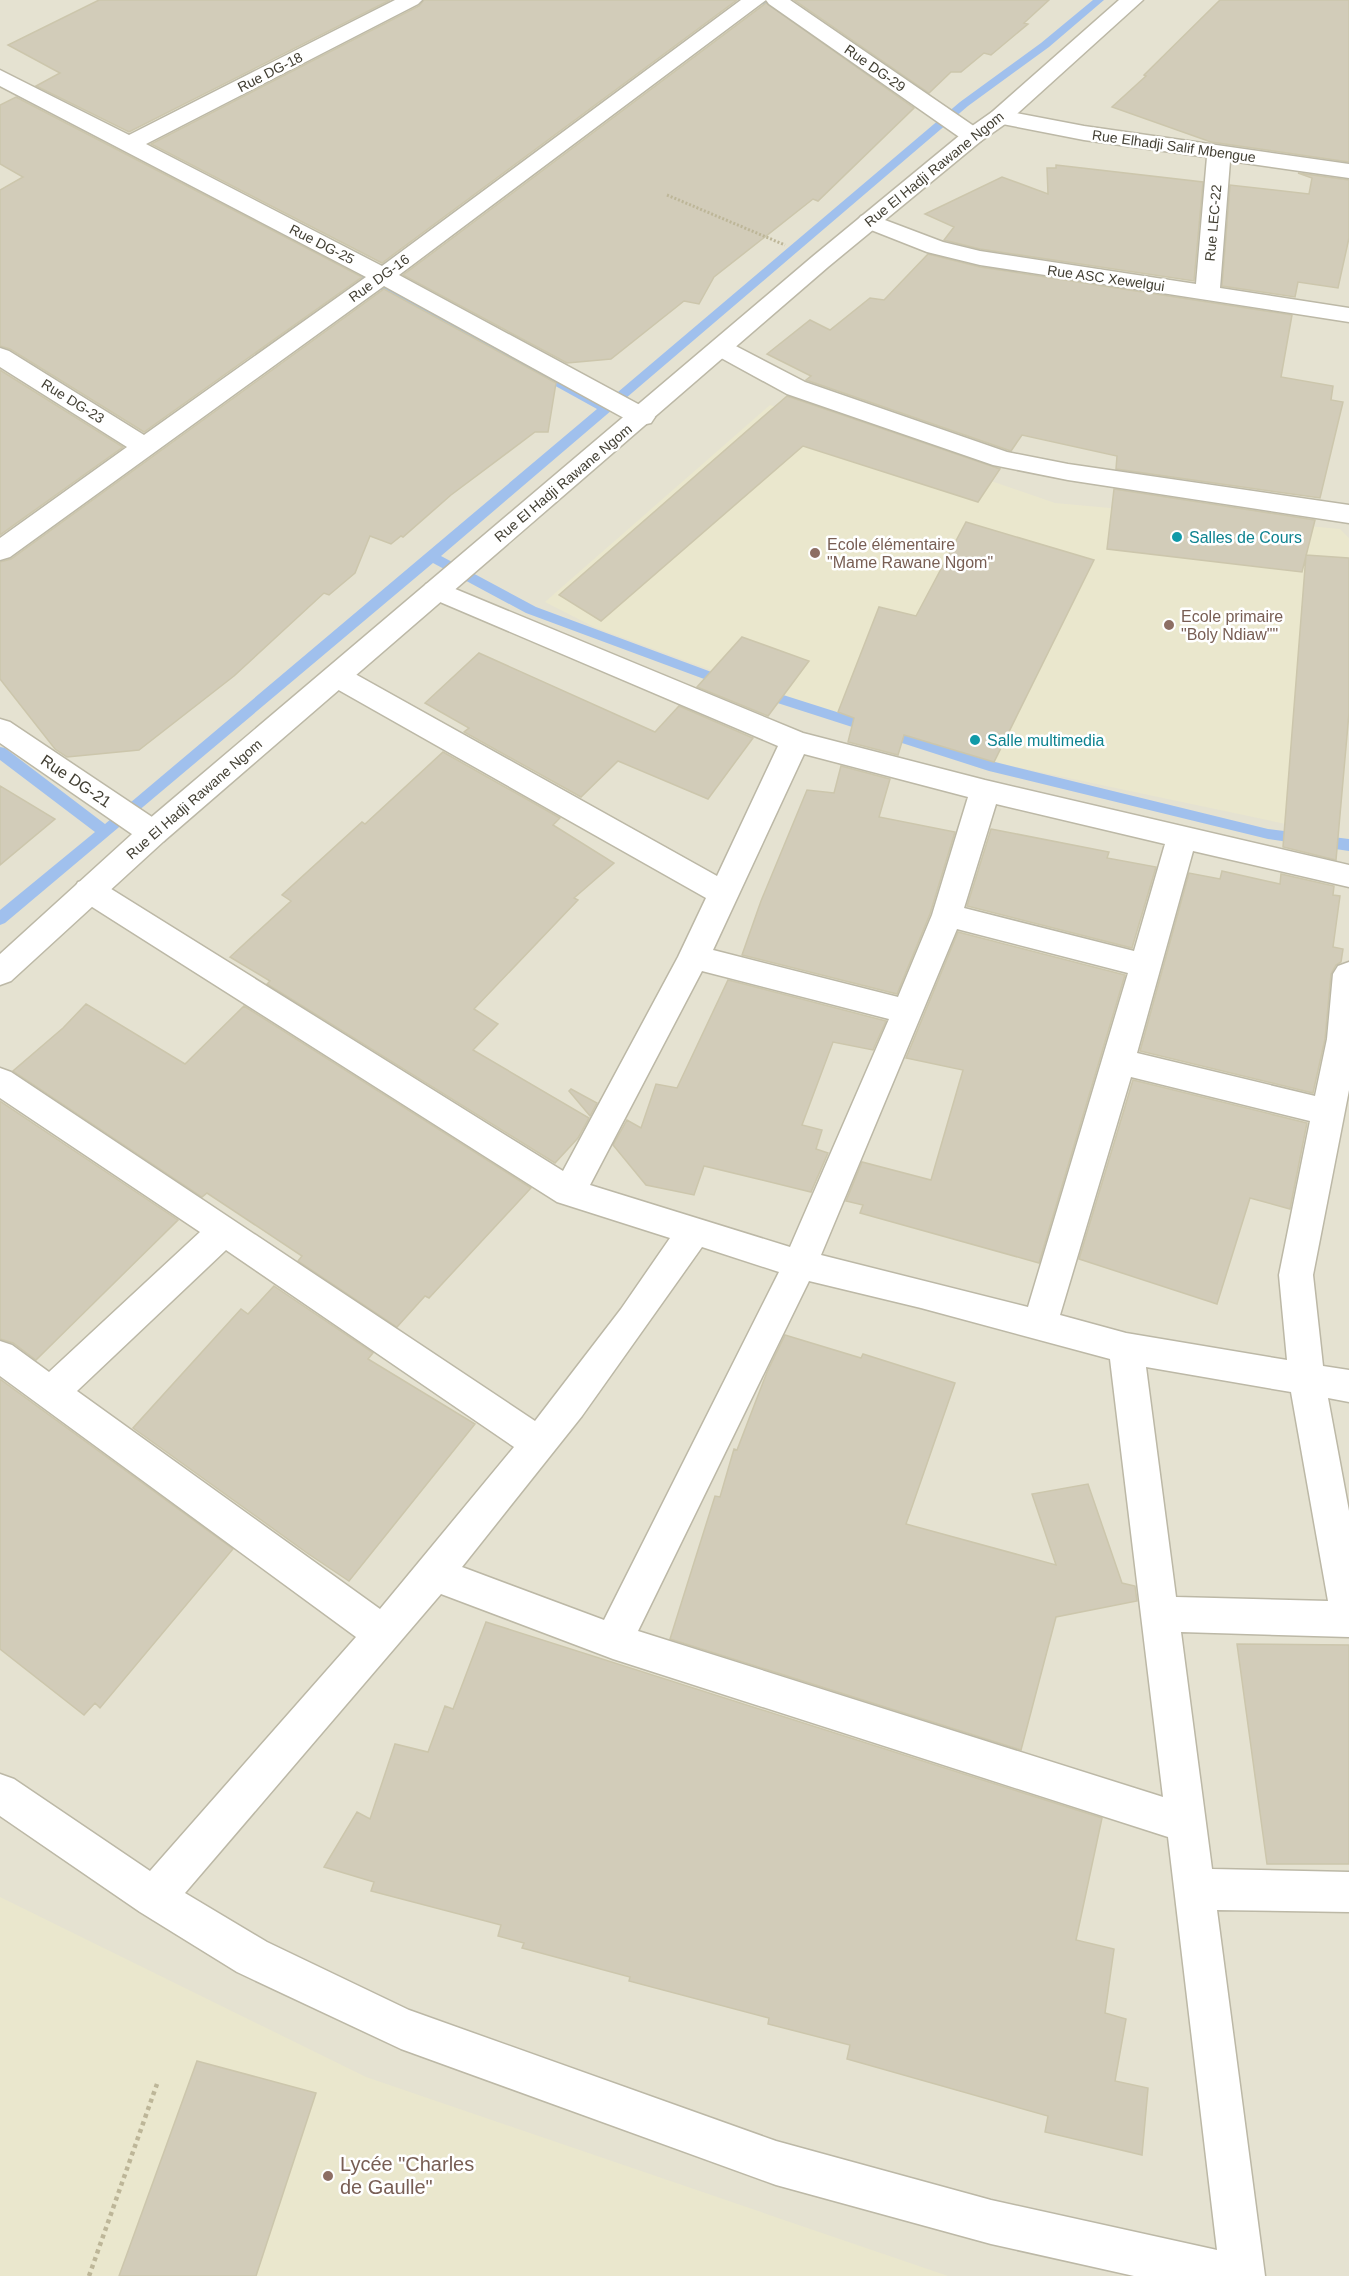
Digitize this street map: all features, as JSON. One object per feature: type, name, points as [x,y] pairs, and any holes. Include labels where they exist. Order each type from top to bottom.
[{"type":"street","name":"Rue DG-18","points":[[129,144],[411,0]]},
{"type":"street","name":"Rue DG-16","points":[[0,551],[383,276],[755,0]]},
{"type":"street","name":"Rue DG-29","points":[[776,0],[973,136]]},
{"type":"street","name":"Rue El Hadji Rawane Ngom","points":[[0,973],[153,833],[642,417],[820,262],[973,136],[1000,117],[1132,0]]},
{"type":"street","name":"Rue DG-25","points":[[0,76],[383,276],[642,417]]},
{"type":"street","name":"Rue Elhadji Salif Mbengue","points":[[1000,117],[1084,133],[1349,171]]},
{"type":"street","name":"Rue LEC-22","points":[[1208,293],[1220,152]]},
{"type":"street","name":"Rue ASC Xewelgui","points":[[869,221],[935,247],[980,258],[1349,315]]},
{"type":"street","points":[[721,348],[796,388],[1002,459],[1068,472],[1349,514]]},
{"type":"street","name":"Rue DG-23","points":[[0,356],[145,447]]},
{"type":"street","points":[[436,590],[795,741],[985,791],[1349,876]]},
{"type":"street","points":[[338,677],[722,893]]},
{"type":"street","name":"Rue DG-21","points":[[0,729],[153,833]]},
{"type":"street","points":[[569,1192],[694,957],[795,741]]},
{"type":"street","points":[[613,1641],[800,1264],[947,915],[985,791]]},
{"type":"street","points":[[1041,1324],[1182,837]]},
{"type":"street","points":[[89,890],[569,1192],[800,1264],[1041,1324],[1126,1348],[1307,1381],[1349,1386]]},
{"type":"street","points":[[947,915],[1146,966]]},
{"type":"street","points":[[694,957],[908,1012]]},
{"type":"street","points":[[1349,974],[1346,1039],[1296,1275],[1307,1381],[1349,1612]]},
{"type":"street","points":[[1119,1061],[1329,1113]]},
{"type":"street","points":[[0,1081],[539,1444]]},
{"type":"street","points":[[52,1392],[224,1230]]},
{"type":"street","points":[[154,1898],[382,1633],[539,1444],[654,1292],[694,1231]]},
{"type":"street","points":[[1126,1348],[1243,2276]]},
{"type":"street","points":[[0,1356],[382,1633]]},
{"type":"street","points":[[432,1573],[613,1641],[1187,1824]]},
{"type":"street","points":[[1160,1614],[1349,1619]]},
{"type":"street","points":[[0,1793],[154,1898],[252,1956],[401,2028],[776,2163],[991,2222],[1235,2276]]},
{"type":"street","points":[[1196,1889],[1349,1892]]},
{"type":"path","points":[[667,195],[766,236],[820,262]]},
{"type":"path","points":[[89,2276],[157,2084]]},
{"type":"shaded area","points":[[0,0],[1349,0],[1349,2276],[0,2276]]},
{"type":"shaded area","points":[[770,405],[1055,503],[1340,529],[1349,538],[1349,713],[1338,835],[921,747],[594,627],[545,602]]},
{"type":"shaded area","name":"Lycée \"Charles de Gaulle\"","points":[[0,1897],[366,2077],[948,2276],[0,2276]]},
{"type":"building","points":[[99,0],[390,0],[129,132],[36,86],[60,73],[8,45]]},
{"type":"building","points":[[424,0],[737,0],[382,263],[151,144],[419,6]]},
{"type":"building","points":[[794,0],[1049,0],[1024,23],[1028,24],[991,55],[984,53],[961,72],[951,72],[929,93]]},
{"type":"building","points":[[1220,0],[1349,0],[1349,162],[1211,142],[1112,107],[1146,76],[1144,75]]},
{"type":"building","points":[[766,3],[914,108],[818,201],[813,199],[714,277],[699,304],[684,301],[611,359],[567,363],[403,275]]},
{"type":"building","points":[[16,97],[362,277],[144,432],[10,349],[0,346],[0,190],[23,177],[0,164],[0,105]]},
{"type":"building","points":[[1056,165],[1203,182],[1194,281],[980,249],[944,240],[954,227],[925,214],[1002,177],[1048,194],[1047,168],[1056,168]]},
{"type":"building","points":[[1298,173],[1349,180],[1349,238],[1338,288],[1298,282],[1295,297],[1222,286],[1230,185],[1309,194],[1312,178]]},
{"type":"building","points":[[928,254],[980,267],[1292,315],[1281,377],[1333,386],[1331,400],[1343,402],[1320,498],[1116,469],[1117,456],[1022,435],[1011,451],[806,380],[811,376],[767,354],[810,320],[830,330],[870,298],[884,300]]},
{"type":"building","points":[[384,289],[556,383],[548,432],[535,432],[451,495],[403,537],[401,536],[391,544],[370,536],[355,573],[329,595],[324,593],[234,676],[139,750],[67,757],[55,749],[0,679],[0,562],[11,559]]},
{"type":"building","points":[[0,370],[123,447],[0,535]]},
{"type":"building","points":[[787,396],[1000,469],[978,502],[803,446],[601,621],[559,595]]},
{"type":"building","points":[[1114,489],[1315,520],[1302,572],[1107,549]]},
{"type":"building","points":[[966,522],[1094,560],[994,762],[904,735],[898,755],[848,742],[854,718],[838,712],[879,607],[916,616]]},
{"type":"building","name":"Salles de Cours","points":[[1306,555],[1349,558],[1349,713],[1336,860],[1283,847]]},
{"type":"building","points":[[742,637],[809,661],[768,716],[697,687]]},
{"type":"building","points":[[479,653],[655,732],[679,706],[753,738],[708,799],[618,761],[581,797],[464,732],[469,728],[425,703]]},
{"type":"building","points":[[443,752],[560,818],[553,825],[614,863],[574,898],[578,900],[474,1009],[498,1024],[473,1050],[589,1118],[578,1138],[555,1163],[267,984],[270,981],[230,957],[291,901],[282,895],[362,822],[365,824]]},
{"type":"building","points":[[841,766],[890,779],[879,817],[955,832],[930,914],[897,994],[742,955],[761,901],[807,790],[834,793]]},
{"type":"building","points":[[0,786],[55,819],[0,865]]},
{"type":"building","points":[[991,829],[1109,852],[1107,858],[1156,867],[1132,948],[967,906]]},
{"type":"building","points":[[1222,871],[1280,884],[1281,874],[1334,886],[1333,895],[1340,896],[1333,947],[1343,949],[1341,962],[1336,965],[1331,974],[1325,1039],[1313,1093],[1140,1051],[1189,873],[1220,879]]},
{"type":"building","points":[[958,932],[1125,975],[1039,1263],[860,1213],[863,1205],[846,1201],[862,1162],[931,1180],[963,1070],[906,1058]]},
{"type":"building","points":[[728,980],[886,1021],[873,1050],[833,1042],[802,1125],[822,1130],[816,1149],[828,1153],[811,1192],[704,1166],[694,1195],[646,1185],[613,1145],[627,1120],[641,1128],[656,1084],[677,1088]]},
{"type":"building","points":[[86,1004],[185,1064],[244,1006],[531,1188],[429,1298],[425,1296],[397,1327],[298,1261],[302,1256],[207,1193],[202,1197],[13,1071],[63,1028]]},
{"type":"building","points":[[1133,1080],[1307,1123],[1290,1209],[1250,1198],[1217,1304],[1079,1259]]},
{"type":"building","points":[[571,1089],[597,1103],[590,1116],[569,1091]]},
{"type":"building","points":[[0,1101],[178,1220],[36,1360],[13,1343],[0,1339]]},
{"type":"building","points":[[274,1286],[373,1353],[368,1359],[475,1424],[349,1581],[133,1428],[241,1309],[248,1314]]},
{"type":"building","points":[[785,1335],[861,1358],[863,1354],[955,1383],[906,1524],[1056,1565],[1032,1494],[1088,1484],[1122,1583],[1135,1586],[1137,1601],[1056,1617],[1021,1750],[670,1639],[715,1496],[720,1497],[734,1449],[737,1450],[767,1372]]},
{"type":"building","points":[[0,1379],[233,1549],[100,1708],[95,1703],[84,1715],[0,1649]]},
{"type":"building","points":[[486,1622],[1102,1818],[1076,1940],[1114,1949],[1105,2013],[1126,2019],[1115,2081],[1148,2088],[1142,2155],[1045,2132],[1048,2116],[847,2059],[850,2045],[768,2024],[769,2018],[629,1981],[630,1977],[522,1948],[524,1943],[498,1936],[501,1925],[371,1891],[374,1882],[324,1867],[357,1812],[370,1819],[395,1744],[428,1752],[445,1706],[453,1709]]},
{"type":"building","points":[[1237,1644],[1349,1645],[1349,1864],[1267,1864]]},
{"type":"building","points":[[197,2061],[316,2093],[256,2276],[119,2276]]},
{"type":"waterway","points":[[761,0],[873,75]]},
{"type":"waterway","points":[[432,557],[964,104],[1045,45],[1099,0]]},
{"type":"waterway","points":[[364,275],[605,408]]},
{"type":"waterway","points":[[105,832],[432,557]]},
{"type":"waterway","points":[[432,557],[531,610],[728,683]]},
{"type":"waterway","points":[[761,693],[989,766],[1268,834],[1349,845]]},
{"type":"waterway","points":[[0,752],[105,832]]},
{"type":"waterway","points":[[0,919],[105,832]]},
{"type":"place","name":"Salles de Cours","points":[[1177,537]]},
{"type":"place","name":"Ecole élémentaire \"Mame Rawane Ngom\"","points":[[815,553]]},
{"type":"place","name":"Ecole primaire \"Boly Ndiaw\"\"","points":[[1169,625]]},
{"type":"place","name":"Salle multimedia","points":[[975,740]]},
{"type":"place","name":"Lycée \"Charles de Gaulle\"","points":[[328,2176]]}]
